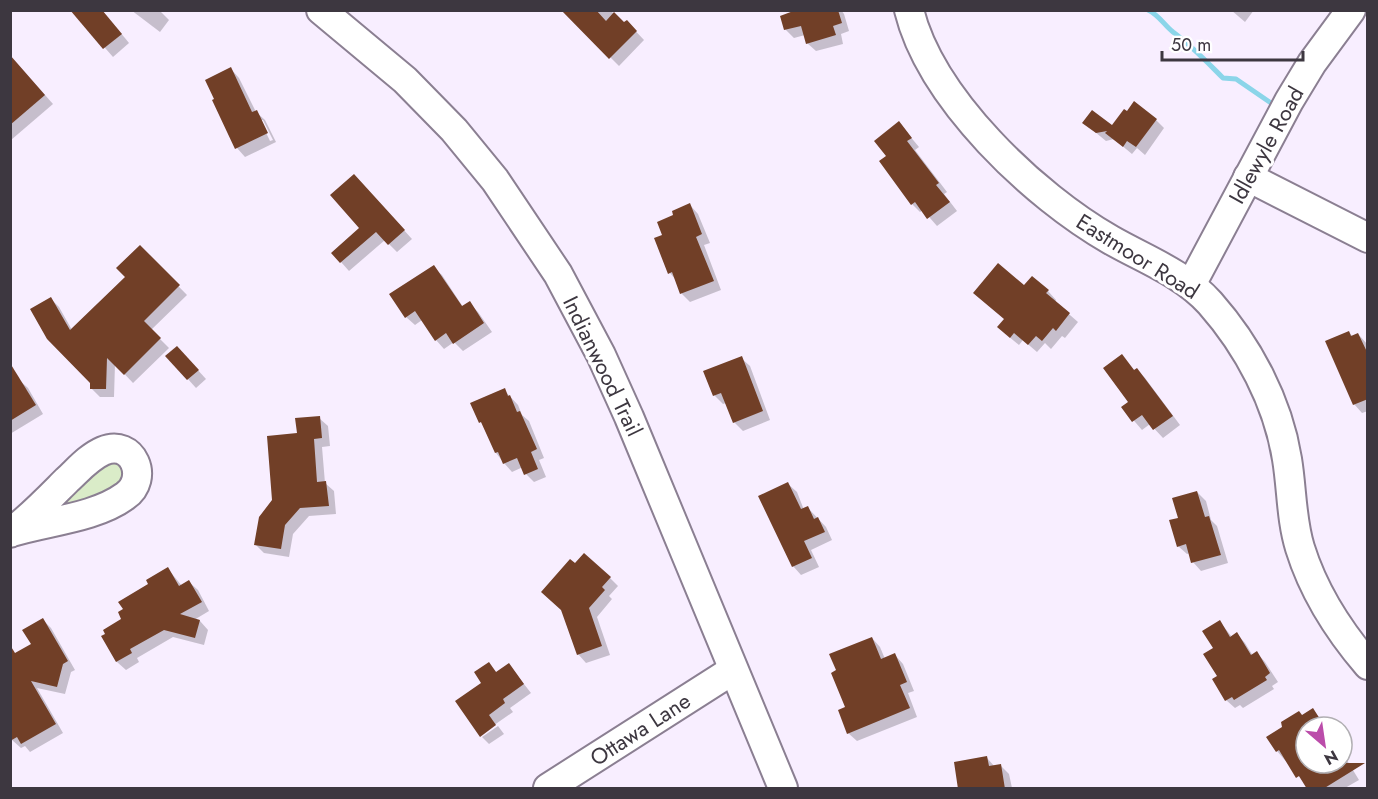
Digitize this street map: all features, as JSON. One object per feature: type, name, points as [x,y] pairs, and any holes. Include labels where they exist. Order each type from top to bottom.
[{"type":"street","name":"Indianwood Trail","points":[[321,10],[405,80],[454,130],[495,180],[552,265],[593,338],[614,382],[783,789]]},
{"type":"street","name":"Eastmoor Road","points":[[909,10],[928,58],[946,88],[988,140],[1033,184],[1080,220],[1191,285],[1226,323],[1262,380],[1274,407],[1282,436],[1293,515],[1310,576],[1323,604],[1368,665]]},
{"type":"street","name":"Idlewyle Road","points":[[1191,285],[1277,121],[1312,63],[1351,10]]},
{"type":"street","points":[[1248,177],[1368,238]]},
{"type":"street","name":"Ottawa Lane","points":[[548,789],[733,670]]},
{"type":"green space","points":[[110,460],[125,466],[120,489],[43,512]]},
{"type":"building","points":[[70,10],[102,10],[122,34],[103,49]]},
{"type":"building","points":[[561,10],[596,10],[606,21],[614,12],[624,22],[627,20],[637,31],[609,59]]},
{"type":"building","points":[[796,10],[838,10],[842,23],[833,26],[836,35],[806,44],[801,26],[784,30],[780,16]]},
{"type":"building","points":[[10,55],[45,95],[10,125]]},
{"type":"building","points":[[231,67],[252,112],[257,110],[268,133],[235,149],[205,80]]},
{"type":"building","points":[[1134,101],[1157,119],[1136,147],[1127,141],[1123,147],[1105,133],[1107,131],[1096,133],[1082,123],[1092,110],[1112,125],[1124,109],[1127,111]]},
{"type":"building","points":[[899,121],[912,138],[907,141],[939,183],[936,185],[950,202],[927,219],[915,202],[911,205],[879,161],[886,156],[874,141]]},
{"type":"building","points":[[354,174],[405,230],[388,245],[376,232],[340,263],[331,253],[359,228],[330,195]]},
{"type":"building","points":[[690,203],[702,234],[696,237],[714,281],[680,294],[672,272],[668,274],[654,238],[662,235],[657,222],[673,215],[672,211]]},
{"type":"building","points":[[140,245],[180,285],[144,321],[161,338],[124,375],[107,358],[106,389],[90,389],[90,383],[47,339],[30,309],[51,297],[70,330],[125,277],[116,268]]},
{"type":"building","points":[[998,263],[1024,285],[1032,276],[1049,290],[1046,293],[1070,313],[1056,331],[1053,328],[1042,341],[1036,336],[1028,345],[1014,333],[1010,338],[997,327],[1004,319],[973,293]]},
{"type":"building","points":[[434,265],[462,306],[470,301],[484,323],[453,344],[446,333],[435,341],[415,311],[405,318],[389,294]]},
{"type":"building","points":[[1349,331],[1351,336],[1358,333],[1368,354],[1368,399],[1353,405],[1325,341]]},
{"type":"building","points":[[177,346],[199,370],[187,380],[165,356]]},
{"type":"building","points":[[1122,354],[1134,370],[1137,368],[1173,416],[1153,430],[1142,415],[1132,422],[1121,407],[1128,402],[1103,368]]},
{"type":"building","points":[[742,356],[763,411],[733,423],[721,393],[713,396],[703,371]]},
{"type":"building","points":[[10,363],[36,405],[10,421]]},
{"type":"building","points":[[505,388],[517,412],[520,411],[537,449],[531,452],[538,469],[524,475],[517,458],[503,464],[498,452],[495,453],[470,403]]},
{"type":"building","points":[[320,416],[322,438],[314,439],[317,482],[326,481],[329,506],[300,508],[285,525],[281,549],[254,545],[259,517],[272,500],[267,436],[297,433],[295,418]]},
{"type":"building","points":[[788,482],[801,509],[808,506],[814,519],[818,517],[825,532],[804,541],[812,558],[792,567],[758,496]]},
{"type":"building","points":[[1197,491],[1205,517],[1209,516],[1221,555],[1191,563],[1186,544],[1177,547],[1169,520],[1178,518],[1172,498]]},
{"type":"building","points":[[584,553],[611,577],[602,587],[605,590],[589,608],[602,646],[577,655],[561,610],[541,592],[570,559],[575,563]]},
{"type":"building","points":[[168,567],[179,586],[189,580],[202,602],[180,614],[200,620],[195,638],[164,630],[130,649],[132,653],[116,662],[101,636],[105,634],[103,630],[121,619],[118,612],[123,609],[118,602],[148,584],[146,580]]},
{"type":"building","points":[[43,618],[68,661],[63,664],[57,687],[31,681],[56,724],[21,744],[17,737],[10,741],[10,645],[15,653],[31,644],[22,630]]},
{"type":"building","points":[[1220,620],[1230,637],[1237,632],[1251,655],[1257,651],[1270,673],[1265,677],[1267,680],[1234,700],[1232,697],[1225,701],[1212,679],[1217,676],[1203,654],[1213,648],[1202,631]]},
{"type":"building","points":[[872,637],[881,659],[895,653],[907,682],[900,685],[910,708],[847,734],[838,710],[845,707],[831,673],[836,670],[829,654]]},
{"type":"building","points":[[489,662],[496,672],[509,663],[524,684],[503,699],[505,703],[489,715],[496,725],[480,737],[455,701],[481,683],[474,672]]},
{"type":"building","points":[[1313,708],[1317,715],[1302,715]]},
{"type":"building","points":[[1299,711],[1302,715],[1294,715],[1294,775],[1279,750],[1276,752],[1266,737],[1282,727],[1281,722]]},
{"type":"building","points":[[987,756],[989,766],[1001,764],[1005,789],[958,789],[954,762]]},
{"type":"building","points":[[1354,763],[1365,763],[1354,770]]},
{"type":"building","points":[[1294,775],[1346,775],[1323,789],[1307,789],[1299,776],[1296,778]]},
{"type":"waterway","points":[[1148,10],[1193,48],[1223,78],[1236,79],[1271,103]]}]
